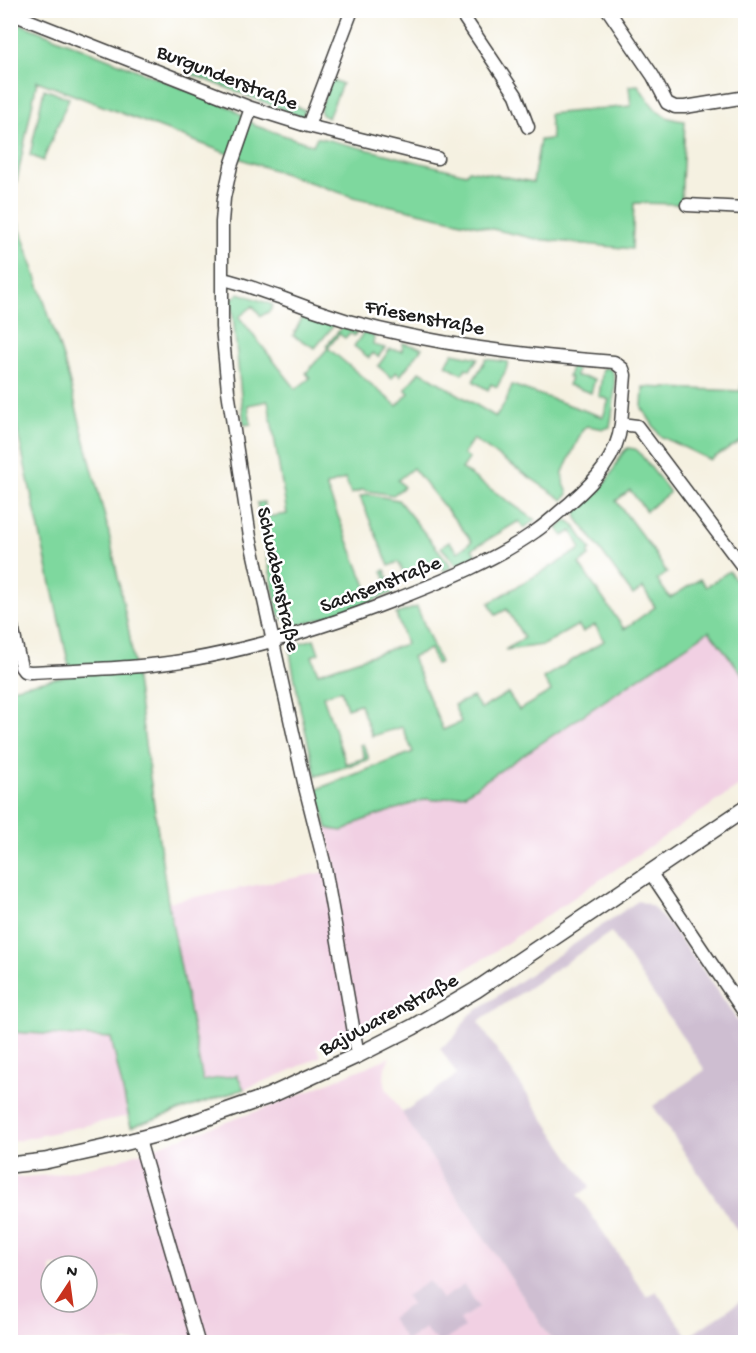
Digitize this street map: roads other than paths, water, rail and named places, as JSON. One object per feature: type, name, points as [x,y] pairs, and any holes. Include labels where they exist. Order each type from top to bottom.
[{"type":"street","points":[[459,10],[516,95],[528,127]]},
{"type":"street","points":[[608,10],[653,76],[668,103],[675,107],[685,107],[746,97]]},
{"type":"street","points":[[308,126],[352,11]]},
{"type":"street","name":"Burgunderstraße","points":[[10,13],[251,108],[308,126],[437,159]]},
{"type":"street","name":"Schwabenstraße","points":[[251,108],[231,166],[224,198],[222,327],[233,430],[250,537],[305,787],[324,862],[357,1055]]},
{"type":"street","points":[[687,206],[746,208]]},
{"type":"street","name":"Friesenstraße","points":[[223,279],[346,320],[392,332],[514,353],[614,362],[623,369]]},
{"type":"street","name":"Sachsenstraße","points":[[10,618],[21,667],[24,671],[144,666],[187,660],[273,642],[354,616],[425,588],[484,561],[533,533],[593,483],[604,468],[620,433],[625,375],[623,369]]},
{"type":"street","points":[[621,424],[637,426],[746,571]]},
{"type":"street","name":"Bajuwarenstraße","points":[[10,1165],[45,1161],[166,1132],[269,1096],[357,1055],[476,990],[746,808]]},
{"type":"street","points":[[650,872],[746,1015]]},
{"type":"street","points":[[139,1140],[198,1342]]}]
